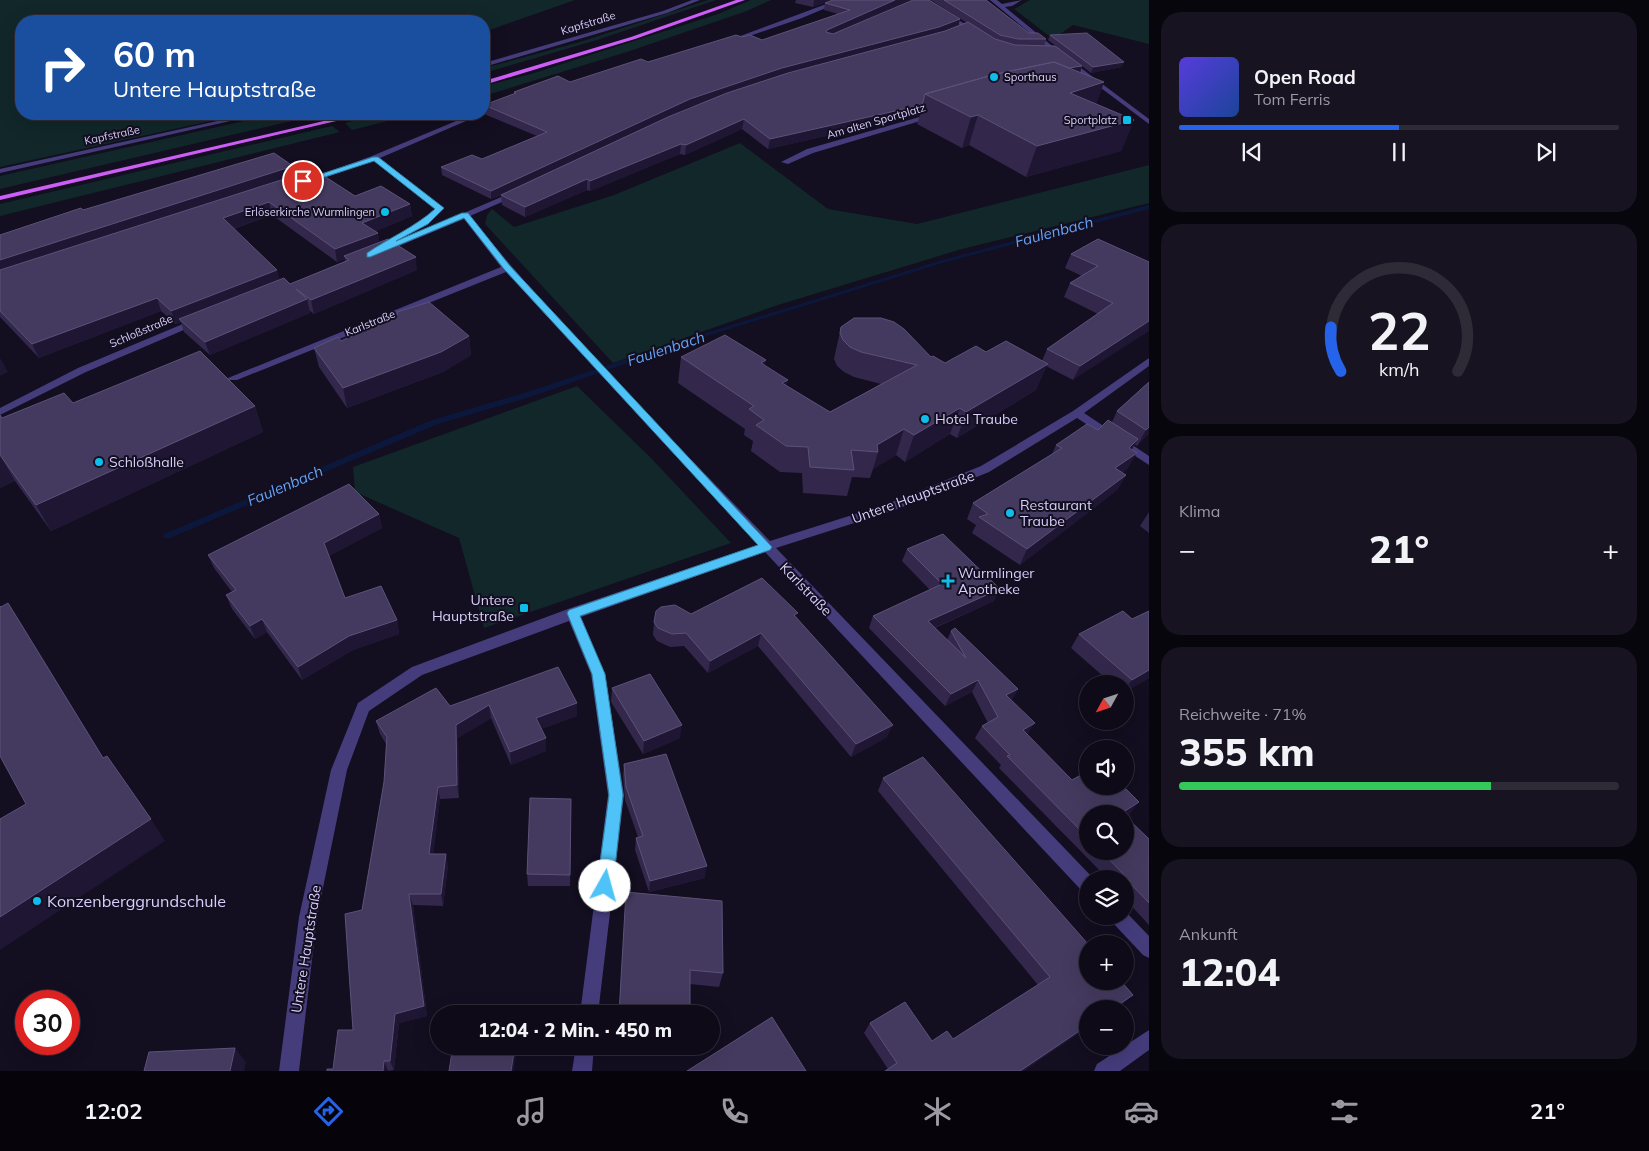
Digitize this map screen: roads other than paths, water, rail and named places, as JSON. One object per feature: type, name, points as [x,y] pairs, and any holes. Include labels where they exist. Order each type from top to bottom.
[{"type":"main road","points":[[490,80],[615,44],[742,0]]},
{"type":"main road","points":[[0,198],[334,120]]},
{"type":"street","name":"Kapfstraße","points":[[490,63],[637,20],[697,0]]},
{"type":"street","points":[[717,45],[792,20],[842,0]]},
{"type":"street","points":[[911,4],[922,0],[981,37]]},
{"type":"street","points":[[993,0],[1054,51],[1149,122]]},
{"type":"street","points":[[1002,6],[1010,5],[1019,0]]},
{"type":"street","points":[[958,31],[967,28]]},
{"type":"street","points":[[1045,51],[1054,51]]},
{"type":"street","points":[[1082,79],[1091,78]]},
{"type":"street","name":"Am alten Sportplatz","points":[[785,162],[810,151],[938,115]]},
{"type":"street","name":"Kapfstraße","points":[[0,171],[231,120]]},
{"type":"street","points":[[300,183],[375,158],[464,120]]},
{"type":"street","points":[[375,158],[440,208],[425,222],[398,236],[370,255],[527,190]]},
{"type":"street","name":"Karlstraße","points":[[465,215],[507,268],[591,359],[766,547],[1079,876]]},
{"type":"street","name":"Karlstraße","points":[[234,378],[507,268]]},
{"type":"street","name":"Schloßstraße","points":[[0,412],[82,370],[204,318]]},
{"type":"street","name":"Untere Hauptstraße","points":[[289,1071],[308,917],[339,770],[363,707],[417,671],[573,613],[766,547],[891,507],[985,469],[1077,413],[1149,361]]},
{"type":"street","points":[[1077,413],[1149,461]]},
{"type":"street","points":[[573,613],[598,674],[616,795],[590,1005]]},
{"type":"street","points":[[1127,925],[1149,948]]},
{"type":"street","points":[[1104,1071],[1149,1039]]},
{"type":"street","points":[[582,1071],[584,1055]]},
{"type":"waterway","name":"Faulenbach","points":[[167,536],[435,422],[527,395],[695,338],[944,261],[1149,207]]},
{"type":"place","name":"Sporthaus","points":[[994,77]]},
{"type":"place","name":"Sportplatz","points":[[1127,120]]},
{"type":"place","name":"Erlöserkirche Wurmlingen","points":[[385,212]]},
{"type":"place","name":"Hotel Traube","points":[[925,419]]},
{"type":"place","name":"Schloßhalle","points":[[99,462]]},
{"type":"place","name":"Restaurant Traube","points":[[1010,513]]},
{"type":"place","name":"Wurmlinger Apotheke","points":[[948,581]]},
{"type":"place","name":"Untere Hauptstraße","points":[[524,608]]},
{"type":"place","name":"Konzenberggrundschule","points":[[37,901]]}]
